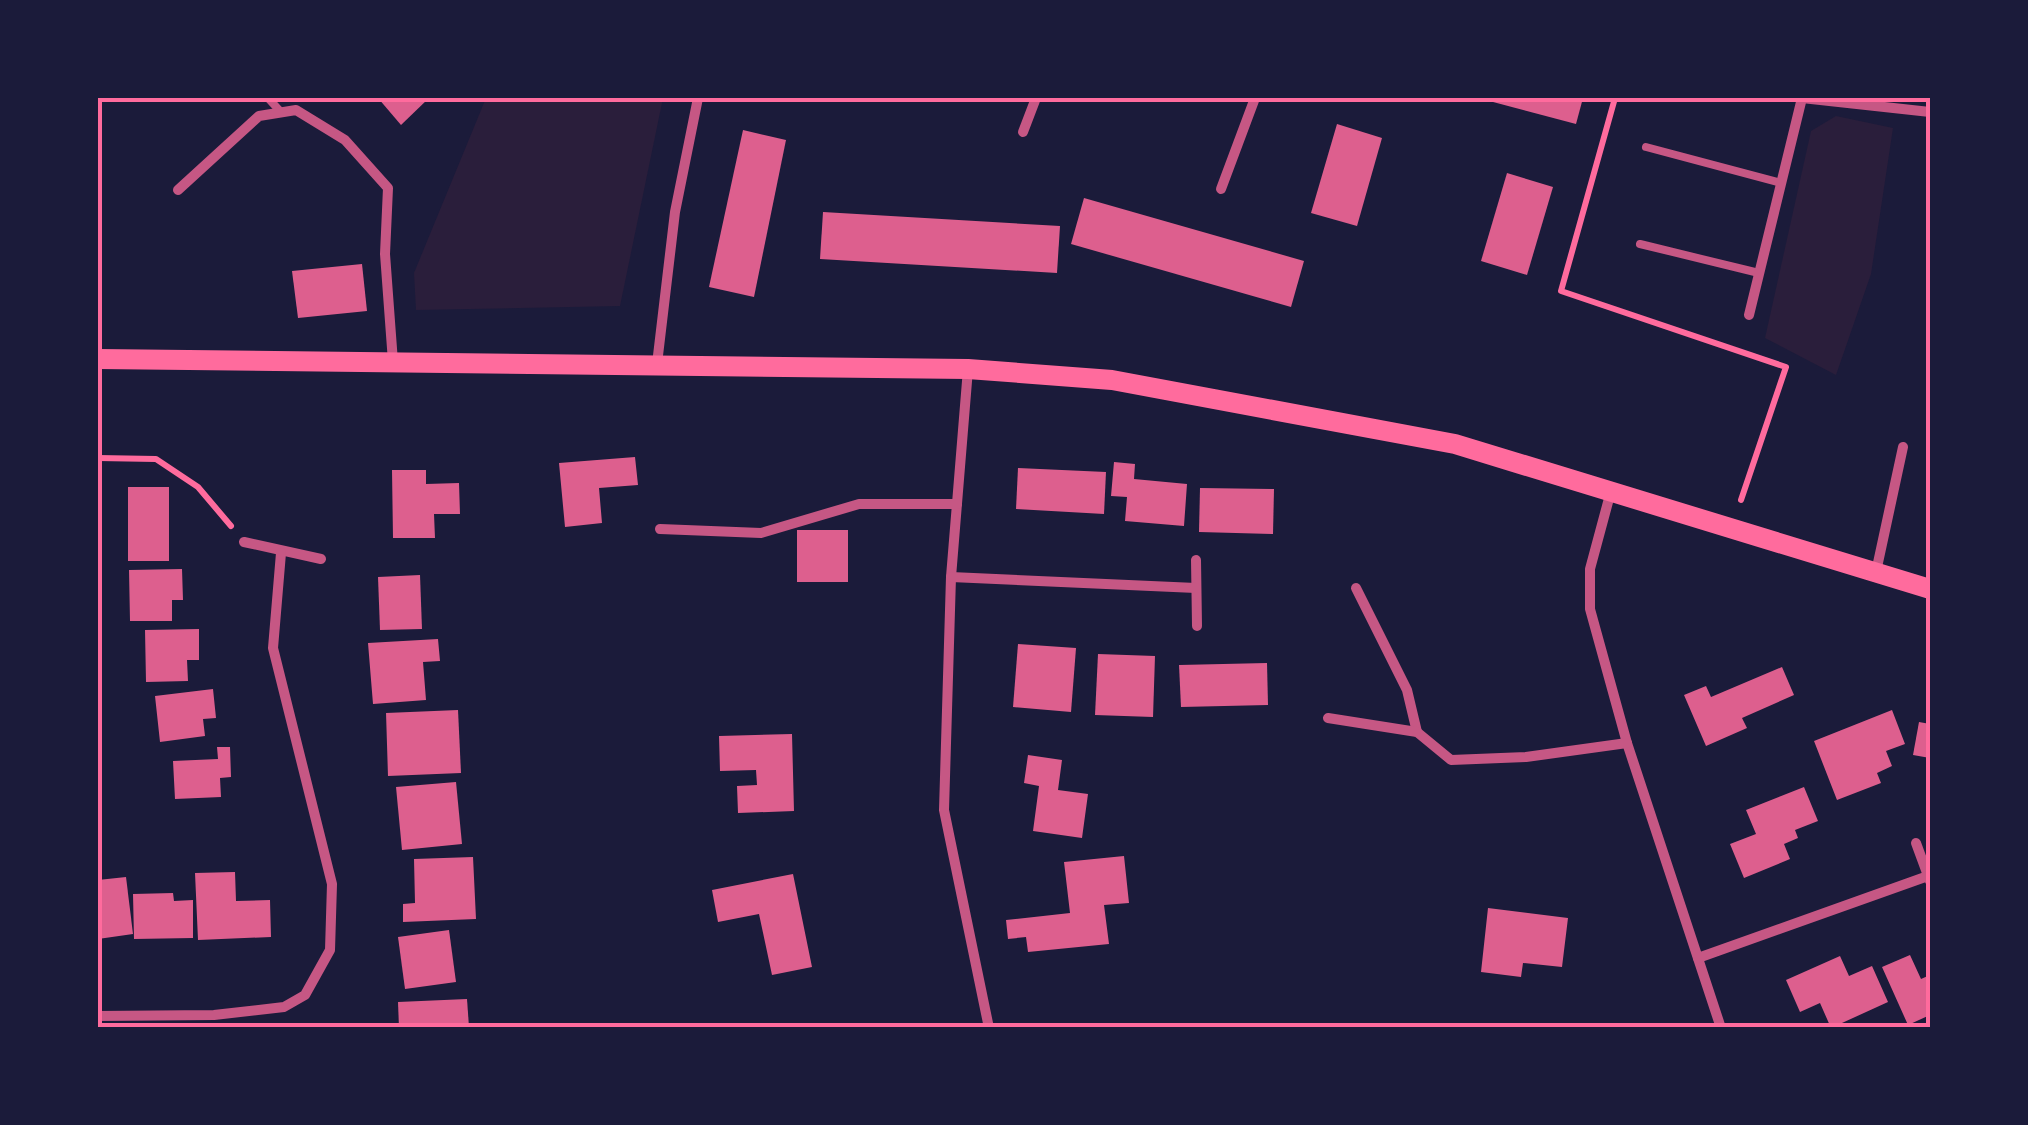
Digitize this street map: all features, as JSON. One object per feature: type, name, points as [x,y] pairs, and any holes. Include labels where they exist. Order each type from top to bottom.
[{"type":"main road","points":[[98,358],[968,369],[1112,380],[1455,444],[1930,589]]},
{"type":"street","points":[[657,364],[676,212],[698,98]]},
{"type":"street","points":[[1024,132],[1036,98]]},
{"type":"street","points":[[1221,189],[1255,98]]},
{"type":"street","points":[[1749,315],[1802,98],[1930,112]]},
{"type":"street","points":[[178,190],[259,116],[296,110],[345,140],[388,188],[384,220],[392,362]]},
{"type":"street","points":[[968,369],[951,577],[944,810],[989,1028]]},
{"type":"street","points":[[1876,574],[1903,447]]},
{"type":"street","points":[[1611,491],[1590,569],[1590,609],[1627,742],[1721,1028]]},
{"type":"street","points":[[660,529],[761,533],[859,504],[957,504]]},
{"type":"street","points":[[244,542],[321,559]]},
{"type":"street","points":[[98,1016],[214,1016],[284,1007],[305,995],[330,950],[332,884],[273,648],[281,553]]},
{"type":"street","points":[[1196,560],[1196,626]]},
{"type":"street","points":[[951,577],[1196,588]]},
{"type":"street","points":[[1356,588],[1408,690],[1417,732]]},
{"type":"street","points":[[1328,718],[1417,732],[1451,760],[1526,757],[1627,742]]},
{"type":"street","points":[[1698,958],[1929,879],[1916,843]]},
{"type":"lane","points":[[268,98],[280,110]]},
{"type":"lane","points":[[1646,146],[1780,183]]},
{"type":"lane","points":[[1640,244],[1759,273]]},
{"type":"path","points":[[1615,98],[1562,291],[1786,367],[1741,500]]},
{"type":"path","points":[[98,458],[156,459],[198,487],[244,542]]},
{"type":"shaded area","points":[[486,98],[663,98],[620,306],[416,310],[414,273]]},
{"type":"shaded area","points":[[1836,116],[1893,128],[1871,274],[1836,375],[1765,338],[1811,131]]},
{"type":"building","points":[[378,98],[429,98],[401,125]]},
{"type":"building","points":[[1478,98],[1583,98],[1576,124]]},
{"type":"building","points":[[1337,124],[1382,138],[1357,226],[1311,213]]},
{"type":"building","points":[[743,130],[786,140],[754,297],[709,287]]},
{"type":"building","points":[[1507,173],[1553,187],[1527,275],[1481,261]]},
{"type":"building","points":[[1084,198],[1304,261],[1291,307],[1071,244]]},
{"type":"building","points":[[823,212],[1060,226],[1057,273],[820,259]]},
{"type":"building","points":[[362,264],[367,311],[298,318],[292,271]]},
{"type":"building","points":[[635,457],[638,485],[599,488],[602,523],[565,527],[559,463]]},
{"type":"building","points":[[1114,462],[1135,464],[1134,479],[1187,484],[1184,526],[1125,521],[1127,497],[1111,496]]},
{"type":"building","points":[[1018,468],[1106,472],[1104,514],[1016,509]]},
{"type":"building","points":[[392,470],[426,470],[426,484],[459,483],[460,514],[434,514],[435,538],[393,538]]},
{"type":"building","points":[[128,487],[169,487],[169,561],[128,561]]},
{"type":"building","points":[[1200,488],[1274,489],[1273,534],[1199,532]]},
{"type":"building","points":[[797,530],[848,530],[848,582],[797,582]]},
{"type":"building","points":[[182,569],[183,600],[172,600],[172,621],[130,621],[129,570]]},
{"type":"building","points":[[420,575],[422,629],[380,630],[378,577]]},
{"type":"building","points":[[199,629],[199,660],[187,660],[188,681],[146,682],[145,630]]},
{"type":"building","points":[[438,639],[440,661],[423,662],[426,700],[373,704],[368,643]]},
{"type":"building","points":[[1018,644],[1076,648],[1071,712],[1013,707]]},
{"type":"building","points":[[1098,654],[1155,656],[1153,717],[1095,715]]},
{"type":"building","points":[[1267,663],[1268,705],[1181,707],[1179,665]]},
{"type":"building","points":[[1782,667],[1794,695],[1742,718],[1747,728],[1706,746],[1684,695],[1706,686],[1711,697]]},
{"type":"building","points":[[213,689],[216,718],[203,719],[205,736],[160,742],[155,696]]},
{"type":"building","points":[[458,710],[461,773],[388,776],[386,713]]},
{"type":"building","points":[[1892,710],[1905,744],[1886,751],[1892,766],[1877,773],[1881,783],[1837,800],[1814,741]]},
{"type":"building","points":[[1919,722],[1930,724],[1930,758],[1913,755]]},
{"type":"building","points":[[792,734],[794,811],[738,813],[737,786],[757,785],[756,770],[720,771],[719,736]]},
{"type":"building","points":[[217,747],[230,747],[231,777],[220,778],[221,797],[175,799],[173,761],[218,759]]},
{"type":"building","points":[[1028,755],[1062,760],[1058,790],[1088,794],[1082,838],[1033,831],[1039,786],[1024,783]]},
{"type":"building","points":[[456,782],[462,844],[402,850],[396,787]]},
{"type":"building","points":[[1804,787],[1818,821],[1795,830],[1798,838],[1784,844],[1790,859],[1744,878],[1730,844],[1756,834],[1746,810]]},
{"type":"building","points":[[1124,856],[1129,903],[1104,905],[1109,944],[1028,952],[1026,937],[1008,939],[1006,920],[1070,913],[1064,862]]},
{"type":"building","points":[[473,857],[476,919],[403,922],[403,904],[415,903],[414,859]]},
{"type":"building","points":[[235,872],[236,901],[270,900],[271,937],[198,940],[195,873]]},
{"type":"building","points":[[793,874],[812,967],[772,975],[759,914],[718,922],[712,890]]},
{"type":"building","points":[[126,877],[133,934],[98,939],[98,880]]},
{"type":"building","points":[[173,893],[174,901],[193,900],[193,938],[134,939],[133,894]]},
{"type":"building","points":[[1488,908],[1568,918],[1562,967],[1523,963],[1521,977],[1481,972]]},
{"type":"building","points":[[449,930],[456,982],[405,989],[398,937]]},
{"type":"building","points":[[1910,955],[1921,979],[1930,975],[1930,1015],[1908,1025],[1882,967]]},
{"type":"building","points":[[1840,956],[1849,976],[1872,966],[1888,1002],[1831,1028],[1820,1003],[1800,1012],[1786,980]]},
{"type":"building","points":[[467,999],[469,1027],[399,1028],[398,1002]]}]
